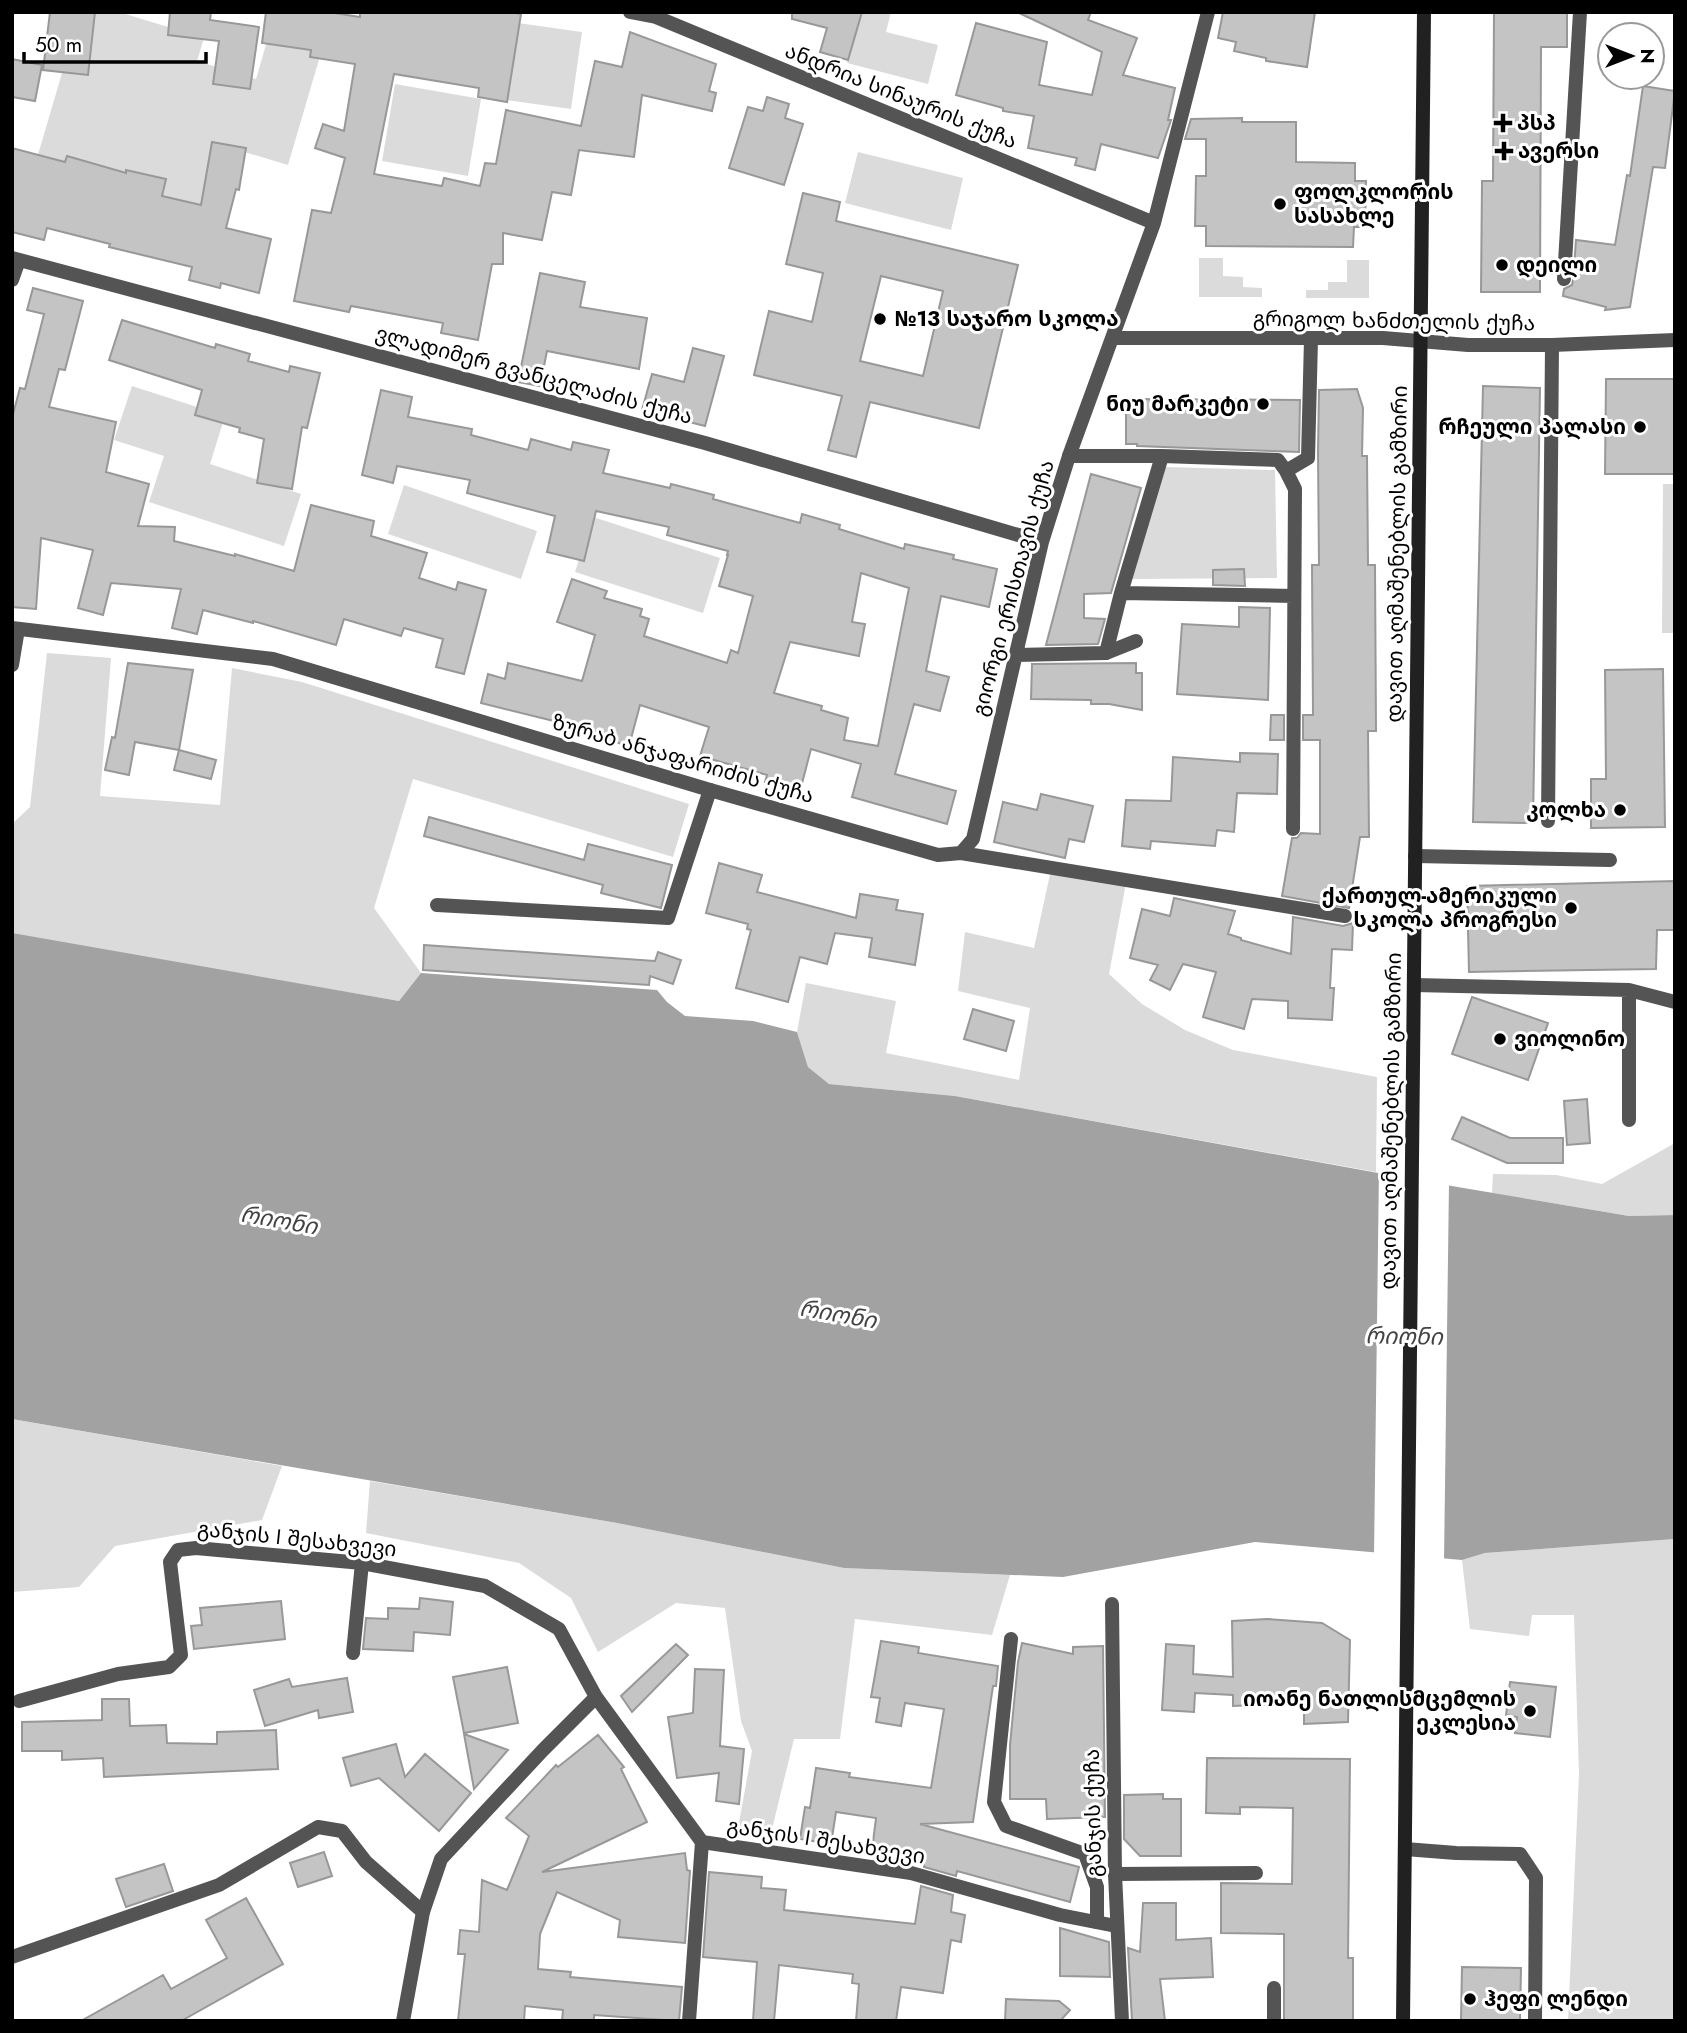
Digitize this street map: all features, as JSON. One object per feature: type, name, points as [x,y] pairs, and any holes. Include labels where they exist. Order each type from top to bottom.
[{"type":"main road","name":"დავით აღმაშენებლის გამზირი","points":[[1403,2021],[1424,12]]},
{"type":"street","name":"ანდრია სინაურის ქუჩა","points":[[630,12],[656,17],[1154,223]]},
{"type":"street","name":"გიორგი ერისთავის ქუჩა","points":[[961,853],[973,839],[1042,542],[1069,456],[1154,223],[1208,12]]},
{"type":"street","points":[[1564,279],[1580,12]]},
{"type":"street","points":[[12,280],[16,259]]},
{"type":"street","name":"ვლადიმერ გვანცელაძის ქუჩა","points":[[16,259],[705,443],[1042,542]]},
{"type":"street","name":"გრიგოლ ხანძთელის ქუჩა","points":[[1113,338],[1383,338],[1468,345],[1675,340]]},
{"type":"street","points":[[1286,471],[1308,458],[1311,339]]},
{"type":"street","points":[[1548,821],[1552,345]]},
{"type":"street","points":[[1069,456],[1278,460],[1286,471],[1295,489],[1293,829]]},
{"type":"street","points":[[1106,653],[1121,593],[1163,456]]},
{"type":"street","points":[[1121,593],[1294,596]]},
{"type":"street","points":[[12,665],[15,629]]},
{"type":"street","name":"ზურაბ ანჯაფარიძის ქუჩა","points":[[15,629],[273,659],[710,790],[938,855],[961,853],[1345,916]]},
{"type":"street","points":[[1015,655],[1106,653],[1136,641]]},
{"type":"street","points":[[437,905],[668,918],[710,790]]},
{"type":"street","points":[[1415,856],[1610,860]]},
{"type":"street","points":[[1414,985],[1629,990],[1675,1002]]},
{"type":"street","points":[[1629,990],[1629,1120]]},
{"type":"street","name":"განჯის I შესახვევი","points":[[19,1701],[118,1674],[169,1667],[181,1655],[170,1562],[178,1550],[196,1548],[362,1563],[485,1586],[559,1629],[596,1697],[702,1842],[911,1873],[1059,1915],[1116,1926]]},
{"type":"street","points":[[353,1653],[362,1563]]},
{"type":"street","name":"განჯის ქუჩა","points":[[1112,1604],[1116,1926],[1122,2021]]},
{"type":"street","points":[[1012,1639],[994,1802],[1006,1826],[1085,1854],[1097,1887],[1097,1922]]},
{"type":"street","points":[[403,2021],[423,1912],[441,1859],[596,1697]]},
{"type":"street","points":[[12,1956],[219,1885],[318,1827],[342,1831],[366,1862],[423,1912]]},
{"type":"street","points":[[689,2021],[702,1842]]},
{"type":"street","points":[[1405,1849],[1520,1854],[1536,1878],[1535,2021]]},
{"type":"street","points":[[1115,1874],[1256,1873]]},
{"type":"street","points":[[1274,1988],[1274,2021]]},
{"type":"shaded area","points":[[80,12],[119,12],[204,38],[197,61],[256,79],[268,38],[325,39],[288,165],[221,145],[202,208],[37,158]]},
{"type":"shaded area","points":[[860,12],[891,12],[886,32],[938,45],[928,84],[847,63]]},
{"type":"shaded area","points":[[518,23],[582,32],[571,109],[507,100]]},
{"type":"shaded area","points":[[395,84],[481,99],[468,176],[382,161]]},
{"type":"shaded area","points":[[858,152],[963,178],[951,230],[845,203]]},
{"type":"shaded area","points":[[1199,258],[1223,258],[1223,276],[1243,277],[1243,287],[1262,288],[1262,297],[1199,297]]},
{"type":"shaded area","points":[[1347,260],[1369,260],[1369,298],[1306,298],[1306,290],[1328,290],[1328,282],[1347,282]]},
{"type":"shaded area","points":[[132,386],[225,416],[210,464],[301,494],[284,546],[149,502],[164,456],[114,440]]},
{"type":"shaded area","points":[[1165,467],[1275,470],[1277,578],[1132,579]]},
{"type":"shaded area","points":[[1663,484],[1675,484],[1675,633],[1662,633]]},
{"type":"shaded area","points":[[404,485],[537,531],[521,579],[388,534]]},
{"type":"shaded area","points":[[593,517],[720,558],[703,613],[575,572]]},
{"type":"shaded area","points":[[47,653],[111,658],[100,796],[220,805],[232,668],[302,682],[689,804],[673,857],[413,779],[374,908],[421,973],[399,1001],[12,934],[12,824],[30,807]]},
{"type":"shaded area","points":[[1052,865],[1127,878],[1109,974],[1142,1004],[1185,1030],[1233,1050],[1377,1077],[1376,1172],[955,1096],[829,1084],[808,1067],[797,1032],[806,983],[896,1001],[886,1053],[1019,1080],[1030,1008],[958,991],[965,932],[1034,948]]},
{"type":"shaded area","points":[[1675,1143],[1675,1215],[1629,1216],[1492,1193],[1493,1174],[1556,1175],[1602,1184]]},
{"type":"shaded area","points":[[12,1419],[282,1466],[262,1520],[115,1546],[79,1587],[12,1592]]},
{"type":"shaded area","points":[[370,1481],[617,1523],[844,1568],[1010,1575],[992,1635],[855,1619],[840,1739],[794,1739],[772,1829],[738,1828],[752,1751],[741,1721],[725,1608],[676,1603],[598,1652],[571,1598],[519,1563],[366,1533]]},
{"type":"shaded area","points":[[1675,1539],[1675,2021],[1568,2021],[1579,1774],[1574,1615],[1532,1615],[1529,1636],[1470,1629],[1462,1560],[1485,1553]]},
{"type":"water","name":"რიონი","points":[[12,933],[399,1001],[421,973],[657,990],[685,1016],[753,1021],[797,1032],[808,1067],[829,1084],[955,1096],[1629,1216],[1675,1215],[1675,1539],[1485,1553],[1462,1560],[1255,1542],[1063,1577],[844,1568],[617,1523],[12,1419]]},
{"type":"pier","points":[[1379,1169],[1449,1182],[1444,1562],[1374,1556]]},
{"type":"building","points":[[50,12],[95,12],[88,75],[43,70]]},
{"type":"building","points":[[170,12],[211,12],[210,20],[259,27],[250,89],[213,84],[219,41],[168,35]]},
{"type":"building","points":[[266,12],[328,12],[360,17],[360,12],[521,14],[507,102],[478,97],[479,88],[394,74],[374,174],[442,186],[444,178],[480,186],[485,163],[496,164],[506,110],[581,126],[595,61],[622,67],[630,32],[716,64],[709,91],[716,93],[712,111],[642,95],[634,157],[579,150],[571,195],[552,192],[542,240],[503,233],[503,264],[492,264],[478,340],[441,333],[443,323],[351,306],[349,312],[294,301],[312,210],[331,213],[345,158],[315,148],[323,124],[344,131],[355,64],[310,57],[311,50],[262,43]]},
{"type":"building","points":[[792,12],[862,12],[848,60],[820,52],[827,28],[792,19]]},
{"type":"building","points":[[1017,12],[1091,12],[1088,20],[1137,38],[1123,75],[1175,88],[1168,120],[1171,120],[1158,158],[1101,144],[1095,170],[1075,165],[1077,158],[1028,148],[1034,116],[1003,111],[1003,108],[956,95],[976,23],[1047,42],[1039,85],[1092,95],[1102,52]]},
{"type":"building","points":[[1223,12],[1315,12],[1307,67],[1266,61],[1266,58],[1234,51],[1236,42],[1218,38]]},
{"type":"building","points":[[1494,12],[1567,12],[1567,47],[1541,47],[1540,292],[1481,292],[1482,181],[1493,181]]},
{"type":"building","points":[[12,59],[42,65],[35,101],[12,97]]},
{"type":"building","points":[[1642,91],[1675,91],[1665,168],[1653,167],[1630,307],[1605,310],[1606,307],[1563,296],[1564,289],[1572,285],[1576,240],[1615,245],[1627,175],[1630,176]]},
{"type":"building","points":[[767,97],[789,104],[785,118],[803,124],[784,185],[729,168],[748,107],[763,111]]},
{"type":"building","name":"ფოლკლორის სასახლე","points":[[1242,118],[1242,122],[1296,122],[1296,162],[1355,163],[1355,181],[1366,181],[1365,227],[1354,227],[1353,247],[1206,246],[1206,226],[1195,226],[1196,176],[1206,176],[1206,139],[1185,139],[1191,119]]},
{"type":"building","points":[[212,142],[246,148],[239,190],[236,189],[226,228],[271,239],[259,293],[221,283],[220,288],[189,280],[192,267],[109,247],[110,244],[47,228],[44,240],[12,232],[12,148],[65,162],[67,156],[126,173],[126,170],[166,179],[162,196],[201,205]]},
{"type":"building","points":[[803,193],[840,202],[836,221],[1018,265],[979,428],[870,402],[856,457],[828,450],[842,396],[754,375],[769,311],[812,322],[823,273],[786,264]],"holes":[[[881,276],[943,291],[923,376],[860,361]]]},
{"type":"building","points":[[540,273],[585,282],[580,307],[647,318],[639,369],[547,351],[540,386],[518,382]]},
{"type":"building","points":[[33,288],[83,301],[65,370],[59,369],[49,407],[116,422],[106,472],[149,484],[138,526],[175,527],[174,541],[235,554],[294,571],[311,505],[374,521],[371,536],[427,553],[419,578],[456,590],[458,582],[486,590],[464,674],[436,667],[443,639],[404,628],[401,636],[344,619],[336,645],[203,610],[197,634],[172,628],[181,589],[111,583],[103,615],[78,608],[93,550],[41,538],[36,609],[12,607],[12,418],[20,388],[25,389],[44,314],[27,310]]},
{"type":"building","points":[[122,320],[215,348],[216,344],[250,354],[248,361],[289,372],[290,366],[320,373],[307,428],[302,427],[292,489],[257,483],[264,439],[239,432],[240,428],[195,415],[202,390],[109,360]]},
{"type":"building","points":[[693,348],[724,356],[705,426],[642,410],[652,374],[684,382]]},
{"type":"building","name":"რჩეული პალასი","points":[[1606,379],[1675,379],[1675,474],[1605,474]]},
{"type":"building","points":[[1483,386],[1540,388],[1533,823],[1473,822]]},
{"type":"building","points":[[1357,389],[1363,408],[1362,456],[1367,456],[1368,565],[1375,565],[1376,731],[1368,731],[1369,837],[1360,837],[1349,908],[1282,896],[1292,838],[1297,838],[1301,833],[1320,834],[1320,740],[1303,740],[1303,715],[1313,715],[1312,565],[1319,565],[1319,390]]},
{"type":"building","points":[[381,390],[412,397],[408,417],[472,429],[471,435],[528,450],[531,439],[571,450],[573,442],[609,450],[603,473],[670,488],[671,484],[714,495],[713,499],[800,523],[802,514],[840,525],[839,529],[904,549],[905,544],[954,555],[953,559],[997,569],[989,607],[941,596],[926,671],[949,677],[940,711],[914,704],[895,774],[956,791],[947,824],[852,797],[861,764],[811,749],[800,791],[765,782],[767,775],[700,756],[709,727],[640,705],[629,746],[569,729],[570,725],[481,703],[488,674],[505,679],[508,663],[582,681],[595,635],[557,622],[572,579],[607,591],[604,598],[642,609],[640,616],[649,619],[644,636],[727,663],[731,650],[738,653],[753,596],[719,586],[728,551],[667,535],[669,527],[596,511],[584,561],[547,552],[555,516],[467,493],[470,480],[397,466],[393,483],[362,475]],"holes":[[[861,573],[909,588],[878,746],[844,740],[848,718],[821,710],[822,706],[774,693],[790,642],[859,656],[865,624],[852,622]]]},
{"type":"building","points":[[1126,399],[1300,400],[1299,452],[1126,444]]},
{"type":"building","points":[[1091,474],[1141,488],[1111,593],[1084,594],[1084,618],[1105,619],[1098,644],[1046,645]]},
{"type":"building","points":[[1244,569],[1245,586],[1213,585],[1213,570]]},
{"type":"building","points":[[1239,607],[1270,608],[1268,700],[1177,694],[1182,624],[1239,627]]},
{"type":"building","points":[[128,663],[193,670],[179,750],[135,742],[129,775],[105,770],[112,737],[115,738]]},
{"type":"building","points":[[1136,663],[1136,673],[1142,673],[1142,710],[1109,704],[1091,704],[1091,700],[1031,699],[1032,664]]},
{"type":"building","points":[[1663,669],[1665,827],[1591,828],[1591,779],[1606,779],[1605,670]]},
{"type":"building","points":[[1271,715],[1284,715],[1284,740],[1270,740]]},
{"type":"building","points":[[179,750],[216,760],[211,779],[174,770]]},
{"type":"building","points":[[1240,753],[1278,754],[1277,794],[1237,793],[1234,832],[1217,830],[1215,846],[1151,841],[1150,849],[1122,846],[1126,800],[1171,801],[1173,757],[1240,762]]},
{"type":"building","points":[[1041,794],[1093,806],[1084,842],[1069,839],[1065,858],[994,842],[1003,802],[1037,810]]},
{"type":"building","points":[[429,817],[584,860],[588,844],[672,865],[661,908],[601,893],[603,885],[424,836]]},
{"type":"building","points":[[719,863],[762,875],[757,892],[856,918],[860,894],[898,900],[896,910],[923,914],[915,965],[869,957],[872,938],[835,933],[827,964],[800,957],[788,1002],[736,988],[751,930],[747,929],[748,924],[706,913]]},
{"type":"building","name":"ქართულ-ამერიკული სკოლა პროგრესი","points":[[1675,881],[1675,930],[1657,930],[1656,969],[1469,972],[1467,886]]},
{"type":"building","points":[[1174,898],[1235,911],[1228,934],[1291,954],[1293,917],[1343,926],[1353,923],[1352,950],[1332,949],[1332,1020],[1288,1018],[1288,1001],[1252,999],[1244,1029],[1203,1017],[1216,972],[1183,964],[1170,990],[1150,980],[1158,965],[1130,958],[1142,909],[1170,916]]},
{"type":"building","points":[[424,945],[655,961],[658,952],[681,960],[673,984],[650,976],[649,985],[423,970]]},
{"type":"building","name":"ვიოლინო","points":[[1472,997],[1548,1023],[1528,1080],[1452,1054]]},
{"type":"building","points":[[973,1009],[1014,1021],[1006,1051],[964,1039]]},
{"type":"building","points":[[1587,1099],[1590,1143],[1567,1145],[1564,1101]]},
{"type":"building","points":[[1462,1117],[1510,1138],[1563,1138],[1563,1163],[1507,1163],[1452,1139]]},
{"type":"building","points":[[420,1598],[453,1602],[450,1635],[414,1632],[413,1651],[363,1649],[366,1618],[388,1619],[388,1608],[419,1609]]},
{"type":"building","points":[[281,1601],[285,1639],[194,1649],[191,1626],[202,1625],[200,1608]]},
{"type":"building","points":[[1267,1619],[1322,1623],[1350,1640],[1348,1722],[1304,1724],[1304,1703],[1233,1706],[1233,1695],[1195,1693],[1194,1712],[1162,1710],[1166,1644],[1194,1646],[1193,1674],[1233,1677],[1232,1621]]},
{"type":"building","points":[[881,1641],[919,1647],[918,1653],[998,1666],[973,1822],[920,1824],[1079,1867],[1070,1902],[957,1871],[956,1876],[924,1867],[922,1857],[872,1850],[876,1818],[836,1812],[831,1844],[800,1839],[805,1807],[810,1808],[816,1768],[850,1773],[849,1777],[931,1788],[944,1709],[905,1703],[901,1726],[876,1722],[880,1698],[871,1697]]},
{"type":"building","points":[[1022,1643],[1073,1654],[1073,1647],[1103,1646],[1105,1817],[1047,1819],[1046,1799],[1010,1799],[1010,1745]]},
{"type":"building","points":[[676,1644],[688,1655],[632,1712],[621,1696]]},
{"type":"building","points":[[507,1667],[518,1723],[464,1733],[453,1677]]},
{"type":"building","points":[[695,1669],[724,1670],[720,1746],[744,1749],[739,1804],[716,1801],[719,1773],[677,1778],[668,1717],[693,1713]]},
{"type":"building","points":[[347,1678],[353,1712],[319,1718],[318,1710],[265,1726],[254,1690],[289,1679],[292,1687]]},
{"type":"building","name":"იოანე ნათლისმცემლის ეკლესია","points":[[1510,1682],[1556,1687],[1550,1737],[1515,1733],[1517,1717],[1506,1715]]},
{"type":"building","points":[[102,1699],[129,1699],[130,1726],[166,1725],[167,1743],[217,1744],[217,1732],[276,1730],[278,1769],[104,1777],[103,1758],[62,1760],[62,1751],[22,1751],[22,1722],[102,1720]]},
{"type":"building","points":[[464,1734],[508,1750],[474,1789]]},
{"type":"building","points":[[598,1735],[624,1767],[621,1769],[647,1822],[542,1872],[685,1853],[687,1870],[690,1871],[685,1943],[618,1937],[620,1920],[557,1892],[540,1934],[538,1969],[571,1972],[570,1977],[682,1987],[679,2021],[594,2015],[594,2021],[562,2021],[563,2010],[525,2006],[524,2021],[458,2021],[465,1954],[458,1954],[460,1930],[479,1932],[482,1880],[507,1890],[529,1836],[506,1818],[556,1765],[558,1767]]},
{"type":"building","points":[[396,1744],[405,1777],[425,1754],[471,1793],[439,1831],[379,1778],[351,1786],[343,1758]]},
{"type":"building","points":[[1207,1758],[1350,1759],[1348,1958],[1353,1958],[1353,2021],[1284,2021],[1284,1934],[1221,1933],[1221,1883],[1292,1884],[1293,1808],[1240,1807],[1240,1814],[1206,1813]]},
{"type":"building","points":[[1163,1794],[1163,1799],[1181,1799],[1181,1856],[1140,1856],[1124,1839],[1124,1795]]},
{"type":"building","points":[[324,1852],[332,1876],[298,1887],[290,1863]]},
{"type":"building","points":[[164,1864],[173,1891],[126,1907],[116,1879]]},
{"type":"building","points":[[709,1872],[762,1877],[761,1888],[786,1890],[784,1910],[915,1924],[921,1886],[953,1895],[951,1912],[965,1915],[961,1942],[951,1940],[943,1993],[901,1987],[896,2021],[856,2021],[859,1984],[852,1983],[853,1974],[779,1965],[774,2021],[753,2021],[757,1962],[703,1957]]},
{"type":"building","points":[[246,1898],[283,1964],[181,2021],[81,2021],[163,1975],[171,1989],[227,1958],[206,1920]]},
{"type":"building","points":[[1143,1903],[1176,1903],[1176,1940],[1211,1938],[1213,1977],[1160,1979],[1165,2021],[1132,2021],[1128,1948],[1140,1952]]},
{"type":"building","points":[[1060,1928],[1109,1942],[1110,1977],[1060,1976]]},
{"type":"building","points":[[1462,1967],[1521,1968],[1520,2021],[1461,2021]]},
{"type":"building","points":[[1006,1999],[1059,2001],[1070,2010],[1060,2021],[1005,2021]]},
{"type":"place","name":"პსპ","points":[[1503,123]]},
{"type":"place","name":"ავერსი","points":[[1504,151]]},
{"type":"place","name":"ფოლკლორის სასახლე","points":[[1280,204]]},
{"type":"place","name":"დეილი","points":[[1502,265]]},
{"type":"place","name":"№13 საჯარო სკოლა","points":[[880,319]]},
{"type":"place","name":"ნიუ მარკეტი","points":[[1263,404]]},
{"type":"place","name":"რჩეული პალასი","points":[[1640,427]]},
{"type":"place","name":"კოლხა","points":[[1620,810]]},
{"type":"place","name":"ქართულ-ამერიკული სკოლა პროგრესი","points":[[1571,908]]},
{"type":"place","name":"ვიოლინო","points":[[1500,1039]]},
{"type":"place","name":"იოანე ნათლისმცემლის ეკლესია","points":[[1530,1711]]},
{"type":"place","name":"ჰეფი ლენდი","points":[[1470,1999]]}]
